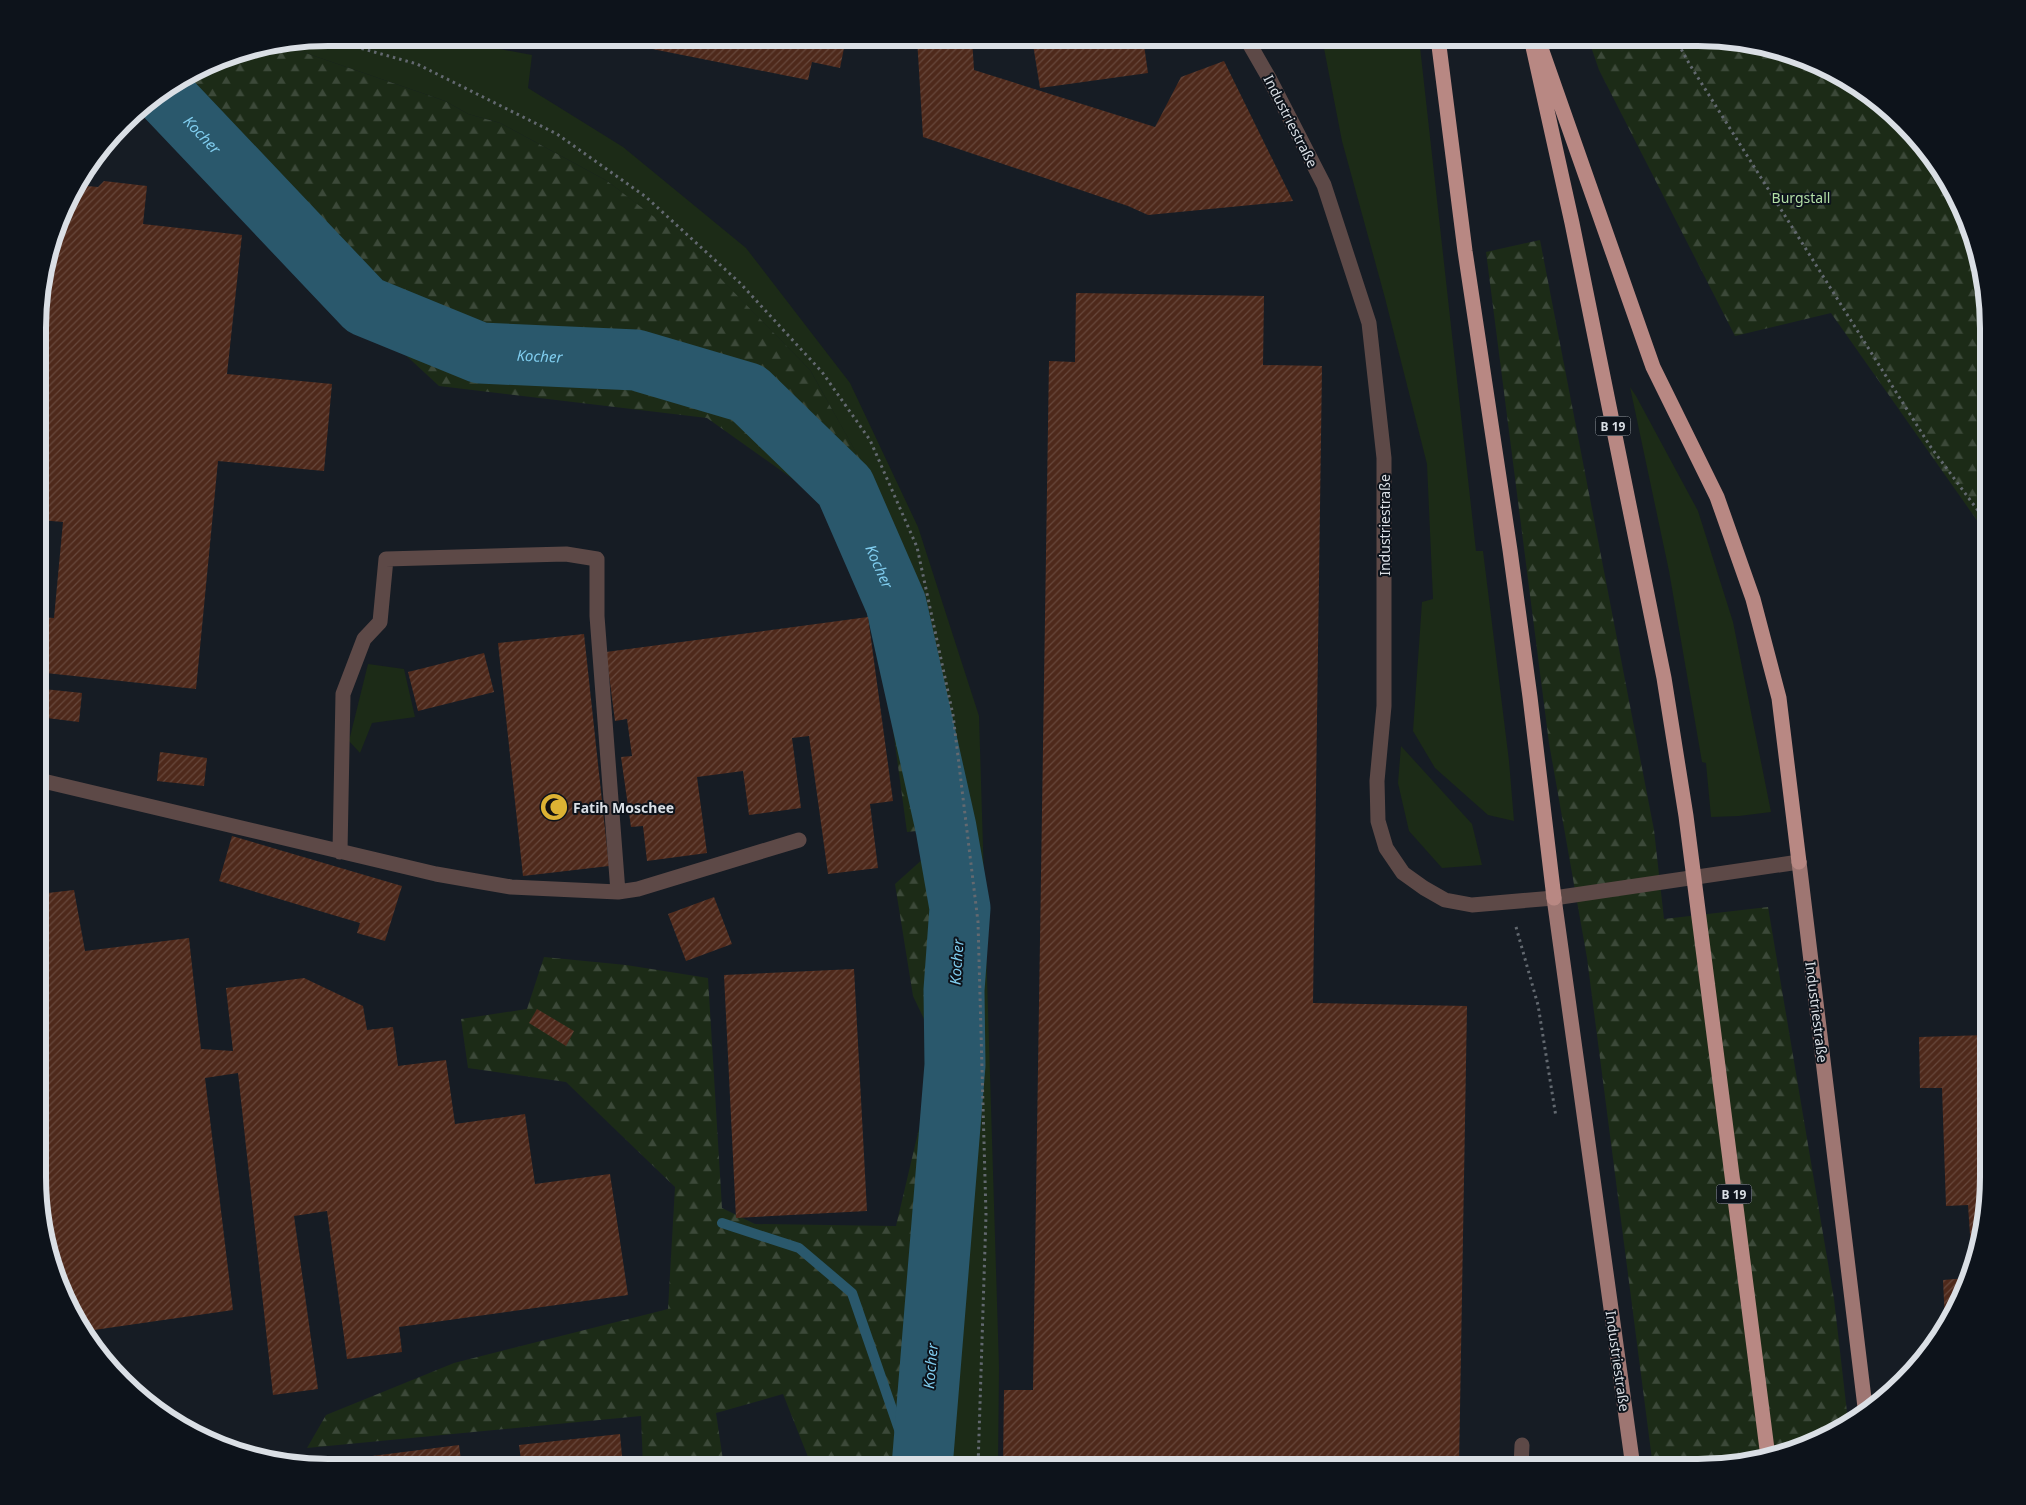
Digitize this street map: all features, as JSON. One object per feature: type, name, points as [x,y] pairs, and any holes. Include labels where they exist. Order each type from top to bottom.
[{"type":"highway","points":[[1439,46],[1465,251],[1526,668],[1554,898]]},
{"type":"highway","name":"B 19","points":[[1533,46],[1572,223],[1664,678],[1686,816],[1699,930],[1767,1450]]},
{"type":"highway","points":[[1541,46],[1653,367],[1716,497],[1754,599],[1779,698],[1799,862]]},
{"type":"main road","name":"Industriestraße","points":[[1799,862],[1864,1403]]},
{"type":"main road","name":"Industriestraße","points":[[1554,898],[1631,1459]]},
{"type":"street","name":"Industriestraße","points":[[1251,46],[1324,185],[1369,323],[1384,458],[1384,706],[1377,781],[1378,820],[1386,848],[1404,872],[1424,888],[1445,900],[1472,905],[1554,898],[1799,862]]},
{"type":"street","points":[[340,852],[343,694],[364,639],[380,622],[386,559],[566,554],[597,559],[597,616],[618,892]]},
{"type":"street","points":[[46,782],[436,874],[510,887],[618,892],[638,890],[799,840]]},
{"type":"street","points":[[1521,1459],[1522,1445]]},
{"type":"path","points":[[353,46],[417,64],[557,134],[646,198],[740,283],[822,372],[870,440],[918,547],[953,715],[978,922],[986,1215],[978,1459]]},
{"type":"path","points":[[1680,46],[1690,65],[1930,446],[1980,513]]},
{"type":"path","points":[[1508,903],[1538,1005],[1557,1123]]},
{"type":"green space","points":[[329,46],[483,46],[532,55],[528,88],[623,147],[746,248],[850,383],[918,527],[979,716],[999,1367],[998,1459],[949,1459],[952,1366],[966,1230],[969,905],[954,827],[879,494],[810,370],[679,237],[607,181],[500,123],[468,114],[445,101],[293,49]]},
{"type":"green space","points":[[1324,46],[1420,46],[1476,551],[1483,551],[1509,761],[1514,821],[1488,815],[1435,768],[1413,731],[1422,602],[1433,599],[1427,464],[1385,298],[1342,141]]},
{"type":"green space","name":"Burgstall","points":[[1591,46],[1716,47],[1770,56],[1822,75],[1838,84],[1884,116],[1910,142],[1932,172],[1951,204],[1965,238],[1974,274],[1980,329],[1980,525],[1831,313],[1735,336],[1599,70]]},
{"type":"green space","points":[[293,49],[445,101],[468,114],[500,123],[607,181],[679,236],[810,370],[880,495],[954,827],[907,832],[866,531],[707,418],[439,386],[164,131],[149,111],[187,84],[238,61]]},
{"type":"green space","points":[[1540,240],[1654,830],[1664,919],[1768,907],[1834,1299],[1847,1415],[1822,1430],[1770,1449],[1716,1458],[1652,1459],[1587,958],[1549,743],[1486,252]]},
{"type":"green space","points":[[1630,387],[1698,511],[1733,622],[1771,812],[1711,817],[1706,763],[1702,762],[1669,571]]},
{"type":"green space","points":[[368,664],[404,669],[415,717],[372,723],[360,753],[349,741]]},
{"type":"green space","points":[[1401,746],[1472,824],[1482,865],[1442,868],[1409,831],[1398,783]]},
{"type":"green space","points":[[954,831],[969,905],[966,1230],[952,1366],[949,1459],[809,1459],[783,1394],[716,1413],[723,1459],[643,1459],[641,1416],[307,1448],[326,1415],[454,1363],[668,1309],[675,1187],[566,1082],[468,1068],[461,1019],[527,1009],[544,957],[626,965],[708,978],[722,1208],[755,1224],[896,1226],[938,1048],[913,996],[895,884]]},
{"type":"building","points":[[637,46],[844,46],[840,68],[812,62],[808,80]]},
{"type":"building","points":[[917,46],[972,46],[974,70],[1155,127],[1181,77],[1224,61],[1293,201],[1148,215],[1128,206],[923,137]]},
{"type":"building","points":[[1033,46],[1144,46],[1148,73],[1040,88]]},
{"type":"building","points":[[104,181],[147,186],[143,224],[242,235],[227,374],[332,384],[324,471],[218,461],[196,689],[46,673],[46,617],[54,618],[63,522],[46,521],[47,310],[56,256],[75,204],[85,186],[98,187]]},
{"type":"building","points":[[1076,293],[1264,296],[1263,365],[1322,366],[1313,1003],[1467,1006],[1459,1459],[1003,1459],[1004,1390],[1033,1390],[1049,361],[1075,362]]},
{"type":"building","points":[[868,617],[893,801],[870,804],[878,868],[828,874],[809,736],[792,738],[801,808],[749,815],[743,771],[697,777],[707,853],[647,861],[643,826],[631,827],[621,757],[632,756],[627,719],[615,721],[606,652]]},
{"type":"building","points":[[584,634],[609,866],[523,876],[498,643]]},
{"type":"building","points":[[484,653],[494,692],[418,711],[408,672]]},
{"type":"building","points":[[46,689],[82,693],[79,722],[46,718]]},
{"type":"building","points":[[160,752],[207,758],[204,786],[157,781]]},
{"type":"building","points":[[232,836],[402,886],[385,941],[357,933],[360,923],[219,881]]},
{"type":"building","points":[[74,890],[85,951],[189,938],[201,1049],[233,1051],[226,988],[304,978],[363,1006],[367,1030],[393,1027],[398,1066],[446,1060],[455,1124],[525,1114],[535,1184],[610,1174],[628,1295],[399,1327],[402,1352],[347,1359],[327,1211],[294,1216],[318,1389],[273,1395],[238,1073],[205,1078],[233,1310],[92,1330],[75,1301],[61,1267],[52,1231],[47,1195],[46,893]]},
{"type":"building","points":[[714,897],[732,944],[686,961],[668,914]]},
{"type":"building","points":[[854,969],[867,1211],[736,1218],[724,975]]},
{"type":"building","points":[[537,1009],[574,1031],[566,1046],[529,1023]]},
{"type":"building","points":[[1980,1035],[1980,1176],[1977,1213],[1971,1246],[1968,1205],[1946,1206],[1942,1088],[1920,1088],[1919,1037]]},
{"type":"building","points":[[1960,1279],[1945,1313],[1943,1280]]},
{"type":"building","points":[[620,1434],[622,1459],[521,1459],[519,1445]]},
{"type":"building","points":[[459,1445],[461,1459],[348,1459]]},
{"type":"waterway","name":"Kocher","points":[[167,97],[365,306],[480,353],[636,360],[748,393],[845,487],[896,604],[946,828],[960,908],[954,990],[955,1065],[923,1459]]},
{"type":"waterway","points":[[722,1223],[799,1248],[852,1293],[909,1459]]},
{"type":"place","name":"Fatih Moschee","points":[[554,807]]}]
